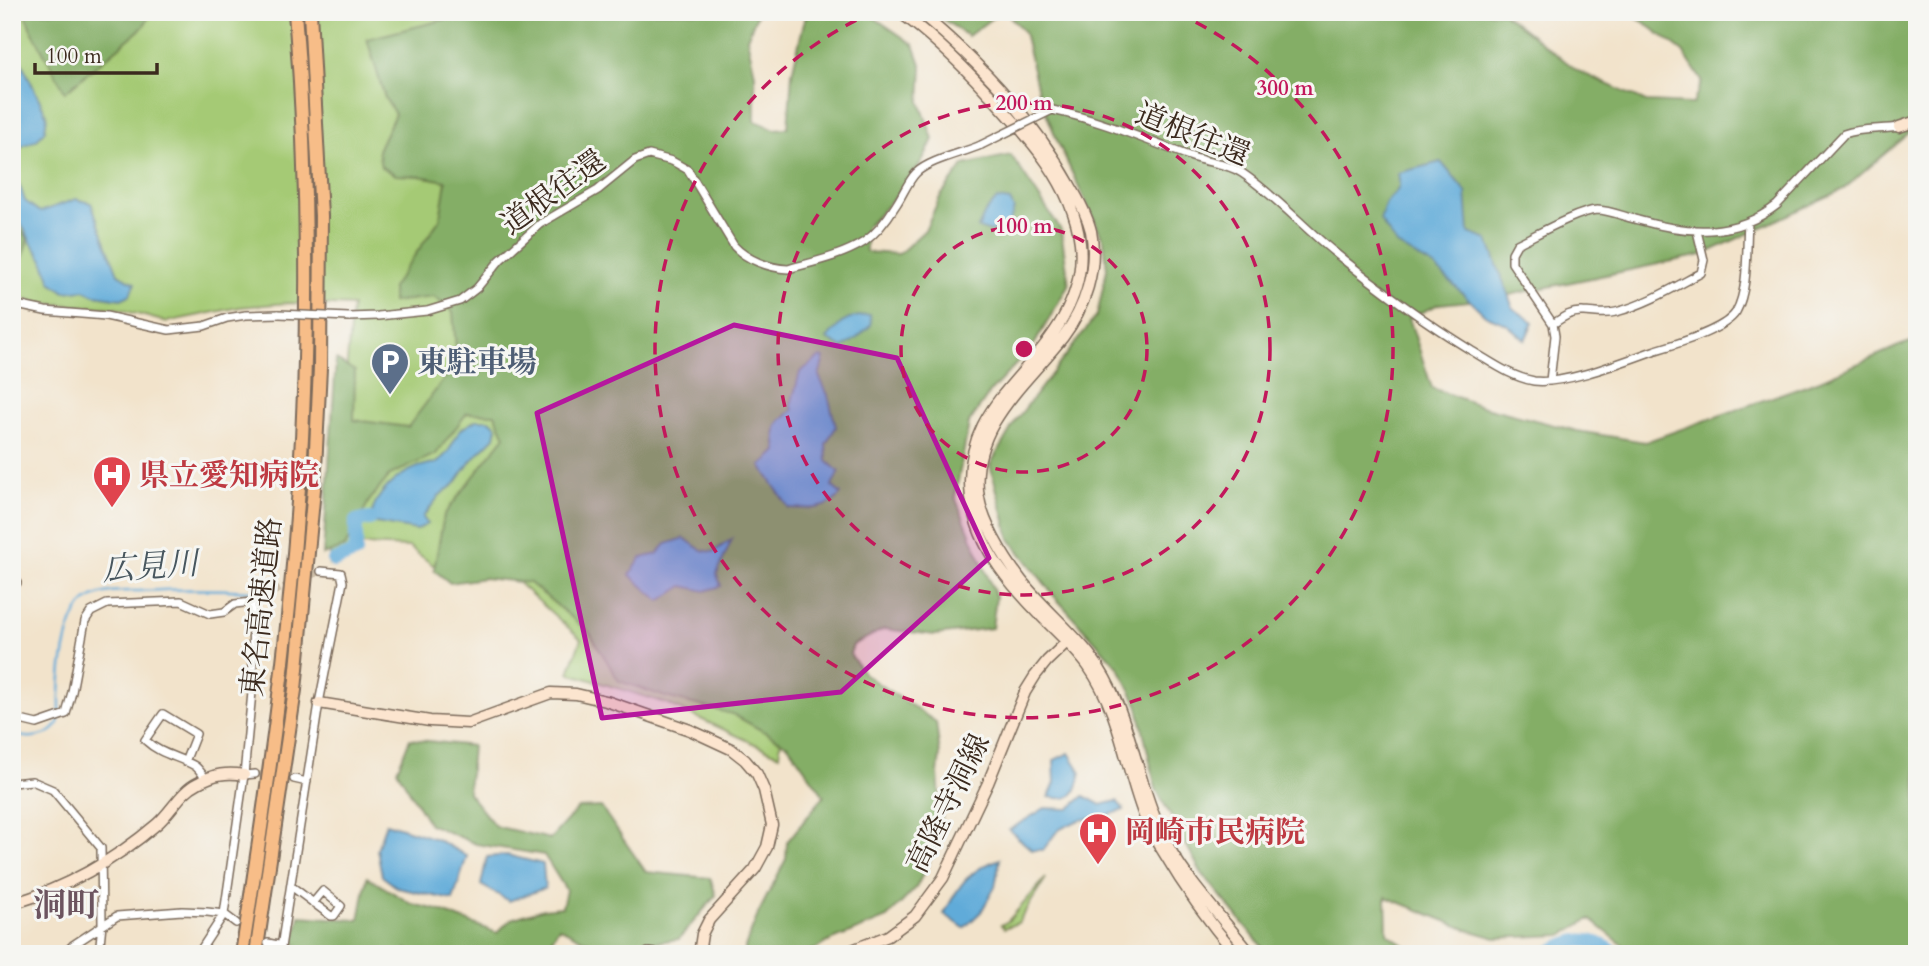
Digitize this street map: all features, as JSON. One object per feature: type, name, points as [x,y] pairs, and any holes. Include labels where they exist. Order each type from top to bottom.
[{"type":"highway","name":"東名高速道路","points":[[242,954],[280,688],[299,488],[306,348],[307,249],[301,82],[295,12]]},
{"type":"highway","name":"東名高速道路","points":[[256,954],[295,690],[314,489],[320,369],[321,216],[310,12]]},
{"type":"street","points":[[900,12],[948,53],[1028,137],[1061,187],[1074,215],[1080,242],[1081,271],[1073,299],[1063,319],[990,411],[979,434],[972,460],[971,500],[985,545],[999,569],[1024,598],[1090,655],[1107,679],[1128,729],[1146,798],[1162,835],[1189,877],[1251,954]]},
{"type":"street","points":[[919,12],[988,74],[1043,141],[1082,206],[1091,230],[1092,265],[1079,313],[1009,400],[994,421],[984,444],[979,463],[978,490],[982,513],[1007,561],[1070,639],[1089,668],[1113,713],[1148,826],[1182,885],[1236,954]]},
{"type":"street","name":"道根往還","points":[[12,304],[45,311],[106,316],[169,330],[204,326],[246,315],[349,317],[427,311],[460,300],[477,288],[500,260],[540,224],[598,190],[635,160],[649,155],[672,161],[688,170],[734,246],[741,253],[788,269],[835,255],[864,242],[874,234],[897,204],[915,173],[932,163],[964,153],[1052,110],[1107,124],[1196,159],[1212,161],[1239,172],[1275,198],[1335,253],[1429,323],[1511,374],[1533,381],[1550,381]]},
{"type":"street","points":[[1748,223],[1743,290],[1735,313],[1723,324],[1693,338],[1593,371],[1550,381],[1555,336],[1553,324],[1513,263],[1512,253],[1517,244],[1586,212],[1599,210],[1640,221],[1697,231],[1724,230],[1748,223],[1777,205],[1844,134],[1859,128],[1878,130],[1917,121]]},
{"type":"street","points":[[1553,324],[1568,314],[1581,311],[1613,313],[1651,300],[1701,273],[1704,260],[1697,231]]},
{"type":"street","points":[[282,953],[319,703],[343,582],[341,573],[321,571]]},
{"type":"street","points":[[12,718],[37,724],[66,714],[85,621],[91,612],[107,604],[181,601],[210,614],[224,612],[236,604],[252,603],[264,596]]},
{"type":"street","points":[[198,954],[224,914],[250,774],[252,603]]},
{"type":"street","name":"高隆寺洞線","points":[[842,954],[888,936],[915,915],[943,878],[988,783],[1025,692],[1046,662],[1070,639]]},
{"type":"street","points":[[319,703],[430,721],[468,723],[551,693],[576,694],[606,701],[691,730],[731,749],[757,774],[764,790],[772,825],[767,847],[755,869],[709,920],[702,934],[699,954]]},
{"type":"street","points":[[185,762],[196,734],[163,713],[145,740],[155,749],[185,762],[197,767],[206,779]]},
{"type":"street","points":[[12,904],[36,897],[80,877],[102,863],[158,823],[195,784],[229,773],[250,774]]},
{"type":"street","points":[[294,779],[307,782]]},
{"type":"street","points":[[12,783],[32,781],[54,790],[101,848],[102,924],[99,954]]},
{"type":"street","points":[[291,886],[313,903]]},
{"type":"street","points":[[64,954],[102,924],[117,916],[181,911],[224,914],[236,923]]},
{"type":"street","points":[[268,943],[278,946],[282,953]]},
{"type":"street","points":[[645,954],[662,954]]},
{"type":"highlighted area","points":[[734,325],[897,358],[989,558],[841,692],[602,718],[537,413]]},
{"type":"green space","points":[[12,12],[692,12],[796,628],[779,755],[668,704],[569,673],[581,639],[504,570],[449,577],[409,547],[363,545],[329,565],[352,306],[288,303],[240,307],[166,322],[115,308],[38,303],[12,295]]},
{"type":"green space","points":[[25,12],[152,12],[143,27],[65,92],[30,27]]},
{"type":"green space","points":[[453,12],[758,12],[747,38],[755,74],[755,121],[775,129],[788,128],[792,73],[805,18],[815,12],[866,12],[914,45],[922,67],[920,102],[933,139],[904,186],[866,227],[866,252],[899,254],[925,230],[940,197],[964,165],[1011,155],[1061,230],[1069,284],[1034,345],[990,392],[969,423],[955,497],[996,597],[992,628],[935,635],[884,629],[853,645],[850,654],[864,674],[936,722],[943,834],[916,888],[887,918],[814,950],[788,954],[745,954],[745,947],[759,912],[786,859],[787,842],[824,796],[788,745],[732,714],[666,697],[619,681],[589,632],[530,583],[484,578],[450,583],[434,570],[444,515],[505,436],[495,414],[467,413],[436,454],[390,475],[369,501],[345,547],[323,555],[336,360],[355,371],[354,420],[408,427],[457,362],[453,312],[434,297],[392,302],[392,288],[440,219],[446,181],[396,175],[381,167],[378,150],[395,114],[385,98],[367,39],[451,18]]},
{"type":"green space","points":[[932,12],[1000,12],[968,36]]},
{"type":"green space","points":[[1006,12],[1502,12],[1578,71],[1646,102],[1693,104],[1702,81],[1683,52],[1626,12],[1917,12],[1917,126],[1844,189],[1702,255],[1490,299],[1439,304],[1409,318],[1432,388],[1481,406],[1577,431],[1645,442],[1820,380],[1917,340],[1917,954],[1634,954],[1590,919],[1562,935],[1496,938],[1468,930],[1386,897],[1387,933],[1417,954],[1268,954],[1201,872],[1156,789],[1137,703],[1119,668],[1055,597],[1010,539],[990,465],[1016,420],[1097,315],[1107,269],[1104,241],[1039,95],[1024,32]]},
{"type":"green space","points":[[12,225],[28,238],[24,255],[12,271]]},
{"type":"green space","points":[[410,739],[472,746],[468,793],[495,826],[550,839],[578,808],[601,807],[646,872],[710,878],[716,895],[679,939],[642,944],[632,954],[611,954],[559,927],[543,954],[419,954],[406,949],[404,954],[304,954],[294,942],[300,916],[359,920],[367,877],[412,904],[438,910],[497,933],[511,919],[543,909],[562,907],[566,890],[544,855],[476,844],[429,824],[397,770]]},
{"type":"green space","points":[[1046,878],[1018,923],[1004,928],[1001,925],[1008,921]]},
{"type":"water","points":[[12,42],[47,116],[45,130],[37,140],[15,149],[12,149]]},
{"type":"water","points":[[1441,162],[1466,192],[1469,233],[1488,240],[1513,308],[1533,322],[1525,340],[1508,325],[1485,315],[1436,268],[1397,245],[1380,220],[1386,203],[1397,191],[1398,173]]},
{"type":"water","points":[[12,174],[25,201],[40,212],[76,199],[91,203],[118,274],[135,283],[130,295],[121,299],[95,295],[84,290],[65,292],[51,282],[43,260],[12,206]]},
{"type":"water","points":[[997,199],[1010,201],[1014,209],[1009,224],[991,232],[978,228],[985,213]]},
{"type":"water","points":[[870,315],[871,325],[843,348],[827,339],[845,320]]},
{"type":"water","points":[[820,357],[824,358],[819,376],[828,395],[836,427],[826,444],[827,461],[839,472],[832,486],[841,494],[824,506],[789,508],[761,466],[777,451],[776,427],[793,410],[791,405],[800,372]]},
{"type":"water","points":[[476,420],[490,420],[497,427],[495,437],[471,461],[455,484],[440,495],[423,517],[427,524],[417,530],[369,522],[376,502],[388,486],[411,470],[437,463],[448,452],[460,430]]},
{"type":"water","points":[[684,538],[701,550],[713,552],[732,539],[717,574],[721,586],[705,591],[683,586],[660,601],[630,575],[641,558],[657,554],[666,544]]},
{"type":"water","points":[[1069,753],[1081,772],[1075,791],[1069,797],[1049,797],[1055,783],[1054,760]]},
{"type":"water","points":[[1084,796],[1101,805],[1117,801],[1124,810],[1103,817],[1079,820],[1058,830],[1043,850],[1032,850],[1009,830],[1045,808],[1069,809]]},
{"type":"water","points":[[386,823],[436,839],[467,856],[453,900],[398,888],[382,876],[377,849]]},
{"type":"water","points":[[507,855],[543,864],[545,888],[509,901],[481,885],[487,857]]},
{"type":"water","points":[[1000,859],[995,887],[981,912],[964,928],[944,914],[972,874]]},
{"type":"waterway","name":"広見川","points":[[334,561],[356,552],[356,521],[370,519]]},
{"type":"waterway","name":"広見川","points":[[60,713],[60,685],[69,633],[74,618],[91,598],[121,591],[252,591]]},
{"type":"waterway","name":"広見川","points":[[12,733],[25,737],[40,736],[52,730],[59,720]]},
{"type":"waterway","points":[[1547,954],[1582,940],[1598,943],[1616,954]]},
{"type":"tunnel","points":[[264,596],[321,571]]},
{"type":"tunnel","points":[[255,774],[294,779]]},
{"type":"place","name":"東駐車場","points":[[390,396]]},
{"type":"place","name":"県立愛知病院","points":[[112,509]]},
{"type":"place","name":"岡崎市民病院","points":[[1098,866]]},
{"type":"district","name":"洞町","points":[[66,904]]}]
